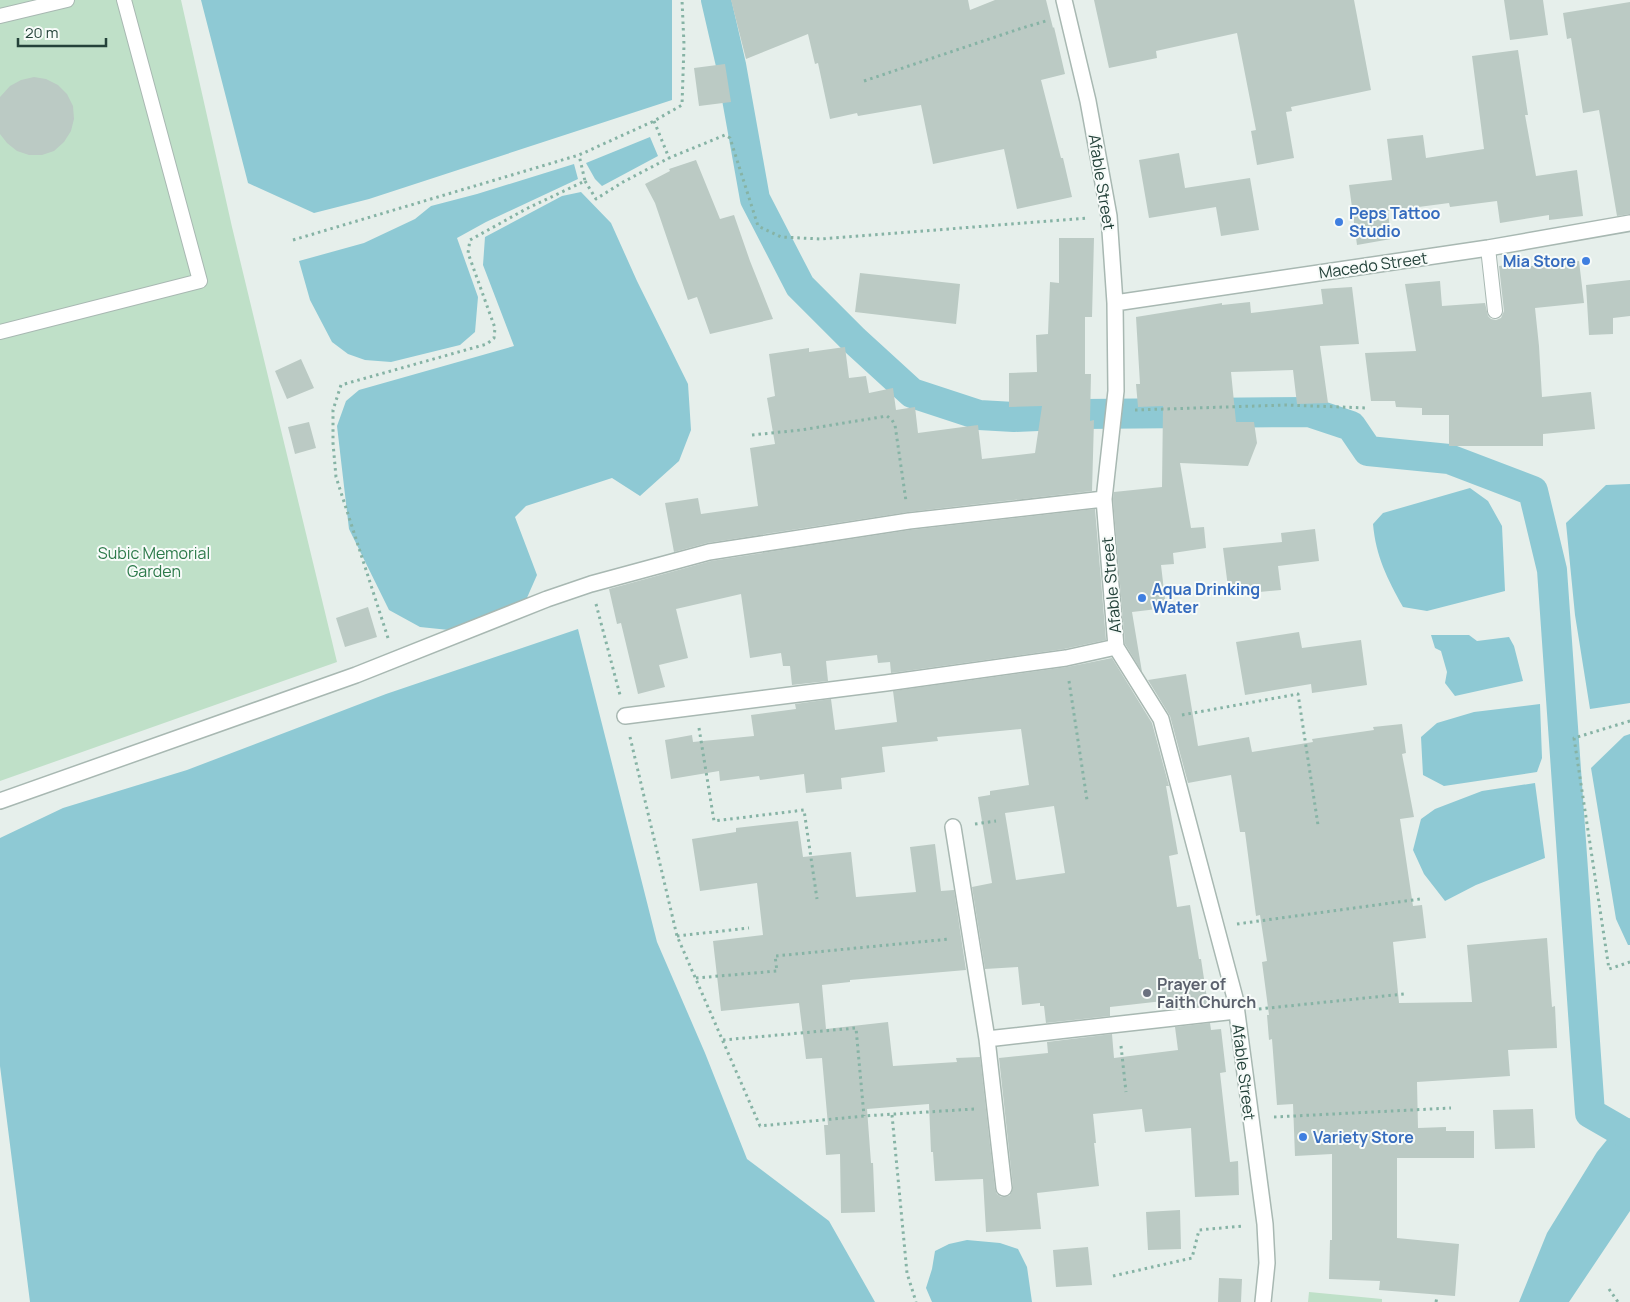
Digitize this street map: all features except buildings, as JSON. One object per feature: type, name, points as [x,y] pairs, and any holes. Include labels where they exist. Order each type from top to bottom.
[{"type":"street","name":"Afable Street","points":[[1064,0],[1088,101],[1109,216],[1115,303],[1116,391],[1114,423],[1104,499],[1116,647],[1161,718],[1235,998],[1265,1224],[1267,1264],[1263,1302]]},
{"type":"street","name":"Macedo Street","points":[[1115,303],[1488,248],[1630,223]]},
{"type":"street","points":[[0,801],[395,660],[547,599],[591,584],[709,552],[909,521],[1104,499]]},
{"type":"street","points":[[625,716],[1066,658],[1116,647]]},
{"type":"street","points":[[952,827],[987,1039],[1004,1188]]},
{"type":"street","points":[[987,1039],[1236,1011]]},
{"type":"lane","points":[[0,16],[67,0]]},
{"type":"lane","points":[[1,329],[200,281],[124,0]]},
{"type":"lane","points":[[1488,248],[1495,311]]},
{"type":"path","points":[[293,240],[578,156],[654,121],[682,105],[684,46],[682,0]]},
{"type":"path","points":[[864,81],[1022,28],[1068,15]]},
{"type":"path","points":[[654,121],[669,158]]},
{"type":"path","points":[[578,156],[585,181],[596,199],[623,182],[669,158],[726,135],[730,138],[758,226],[782,236],[821,239],[1109,216]]},
{"type":"path","points":[[395,660],[336,477],[333,410],[341,385],[487,344],[494,338],[494,328],[468,253],[470,240],[526,209],[585,181]]},
{"type":"path","points":[[1132,410],[1286,406],[1368,408]]},
{"type":"path","points":[[752,435],[801,430],[887,416],[895,426],[909,521]]},
{"type":"path","points":[[591,584],[625,716],[677,936],[760,1126],[864,1116],[995,1108]]},
{"type":"path","points":[[1066,658],[1087,800]]},
{"type":"path","points":[[1161,718],[1298,694],[1318,825]]},
{"type":"path","points":[[696,707],[714,822],[804,810],[816,899]]},
{"type":"path","points":[[1630,721],[1574,738],[1609,969],[1630,962]]},
{"type":"path","points":[[1217,927],[1420,899]]},
{"type":"path","points":[[677,936],[749,928]]},
{"type":"path","points":[[696,978],[777,971],[776,956],[970,937]]},
{"type":"path","points":[[1236,1011],[1404,994]]},
{"type":"path","points":[[1119,1023],[1126,1092]]},
{"type":"path","points":[[723,1040],[856,1028],[864,1116]]},
{"type":"path","points":[[1250,1119],[1450,1108]]},
{"type":"path","points":[[892,1115],[907,1273],[916,1302]]},
{"type":"path","points":[[1113,1276],[1192,1258],[1198,1230],[1265,1224]]},
{"type":"path","points":[[1609,1289],[1618,1302]]},
{"type":"green space","name":"Subic Memorial Garden","points":[[0,0],[181,0],[232,227],[337,662],[0,781]]},
{"type":"green space","points":[[1309,1292],[1382,1299],[1382,1302],[1308,1302]]},
{"type":"water","points":[[201,0],[672,0],[672,100],[369,199],[314,213],[248,183]]},
{"type":"water","points":[[650,137],[658,156],[602,186],[595,179],[586,163]]},
{"type":"water","points":[[574,164],[578,179],[486,222],[457,238],[478,297],[475,332],[460,345],[391,362],[365,360],[348,354],[332,342],[310,300],[299,261],[364,243],[415,219],[431,206]]},
{"type":"water","points":[[581,192],[611,223],[637,281],[688,384],[691,430],[679,461],[640,496],[612,478],[526,506],[515,517],[537,575],[526,600],[449,630],[420,627],[389,610],[349,529],[337,426],[346,401],[359,390],[514,346],[483,265],[485,237],[562,196]]},
{"type":"water","points":[[1630,484],[1630,703],[1590,709],[1575,615],[1566,523],[1606,485]]},
{"type":"water","points":[[1470,488],[1488,501],[1502,526],[1505,591],[1427,611],[1403,607],[1383,567],[1374,536],[1373,524],[1383,513]]},
{"type":"water","points":[[578,629],[657,942],[705,1053],[747,1159],[829,1221],[875,1302],[30,1302],[0,1066],[0,838],[63,808],[187,770],[386,694]]},
{"type":"water","points":[[1431,635],[1469,635],[1477,641],[1509,637],[1514,646],[1523,681],[1455,696],[1445,683],[1447,672],[1441,651],[1435,648]]},
{"type":"water","points":[[1540,704],[1542,758],[1537,772],[1444,786],[1423,775],[1421,737],[1437,723],[1474,712]]},
{"type":"water","points":[[1630,734],[1630,945],[1628,945],[1616,919],[1591,768],[1624,736]]},
{"type":"water","points":[[1535,783],[1545,858],[1476,885],[1445,901],[1424,874],[1413,850],[1421,819],[1435,809],[1482,791]]},
{"type":"water","points":[[1630,1118],[1630,1211],[1569,1302],[1519,1302],[1547,1233],[1597,1152],[1615,1130]]},
{"type":"water","points":[[967,1240],[1000,1243],[1018,1249],[1027,1267],[1032,1302],[932,1302],[926,1288],[935,1251],[949,1244]]},
{"type":"waterway","points":[[716,0],[731,65],[755,199],[800,286],[854,340],[912,393],[979,415],[1014,417],[1083,414],[1309,412],[1351,426],[1368,451],[1449,459],[1533,491],[1552,570],[1590,1113],[1630,1136]]},
{"type":"place","name":"Peps Tattoo Studio","points":[[1339,222]]},
{"type":"place","name":"Mia Store","points":[[1586,261]]},
{"type":"place","name":"Aqua Drinking Water","points":[[1142,598]]},
{"type":"place","name":"Prayer of Faith Church","points":[[1147,993]]},
{"type":"place","name":"Variety Store","points":[[1303,1137]]}]
